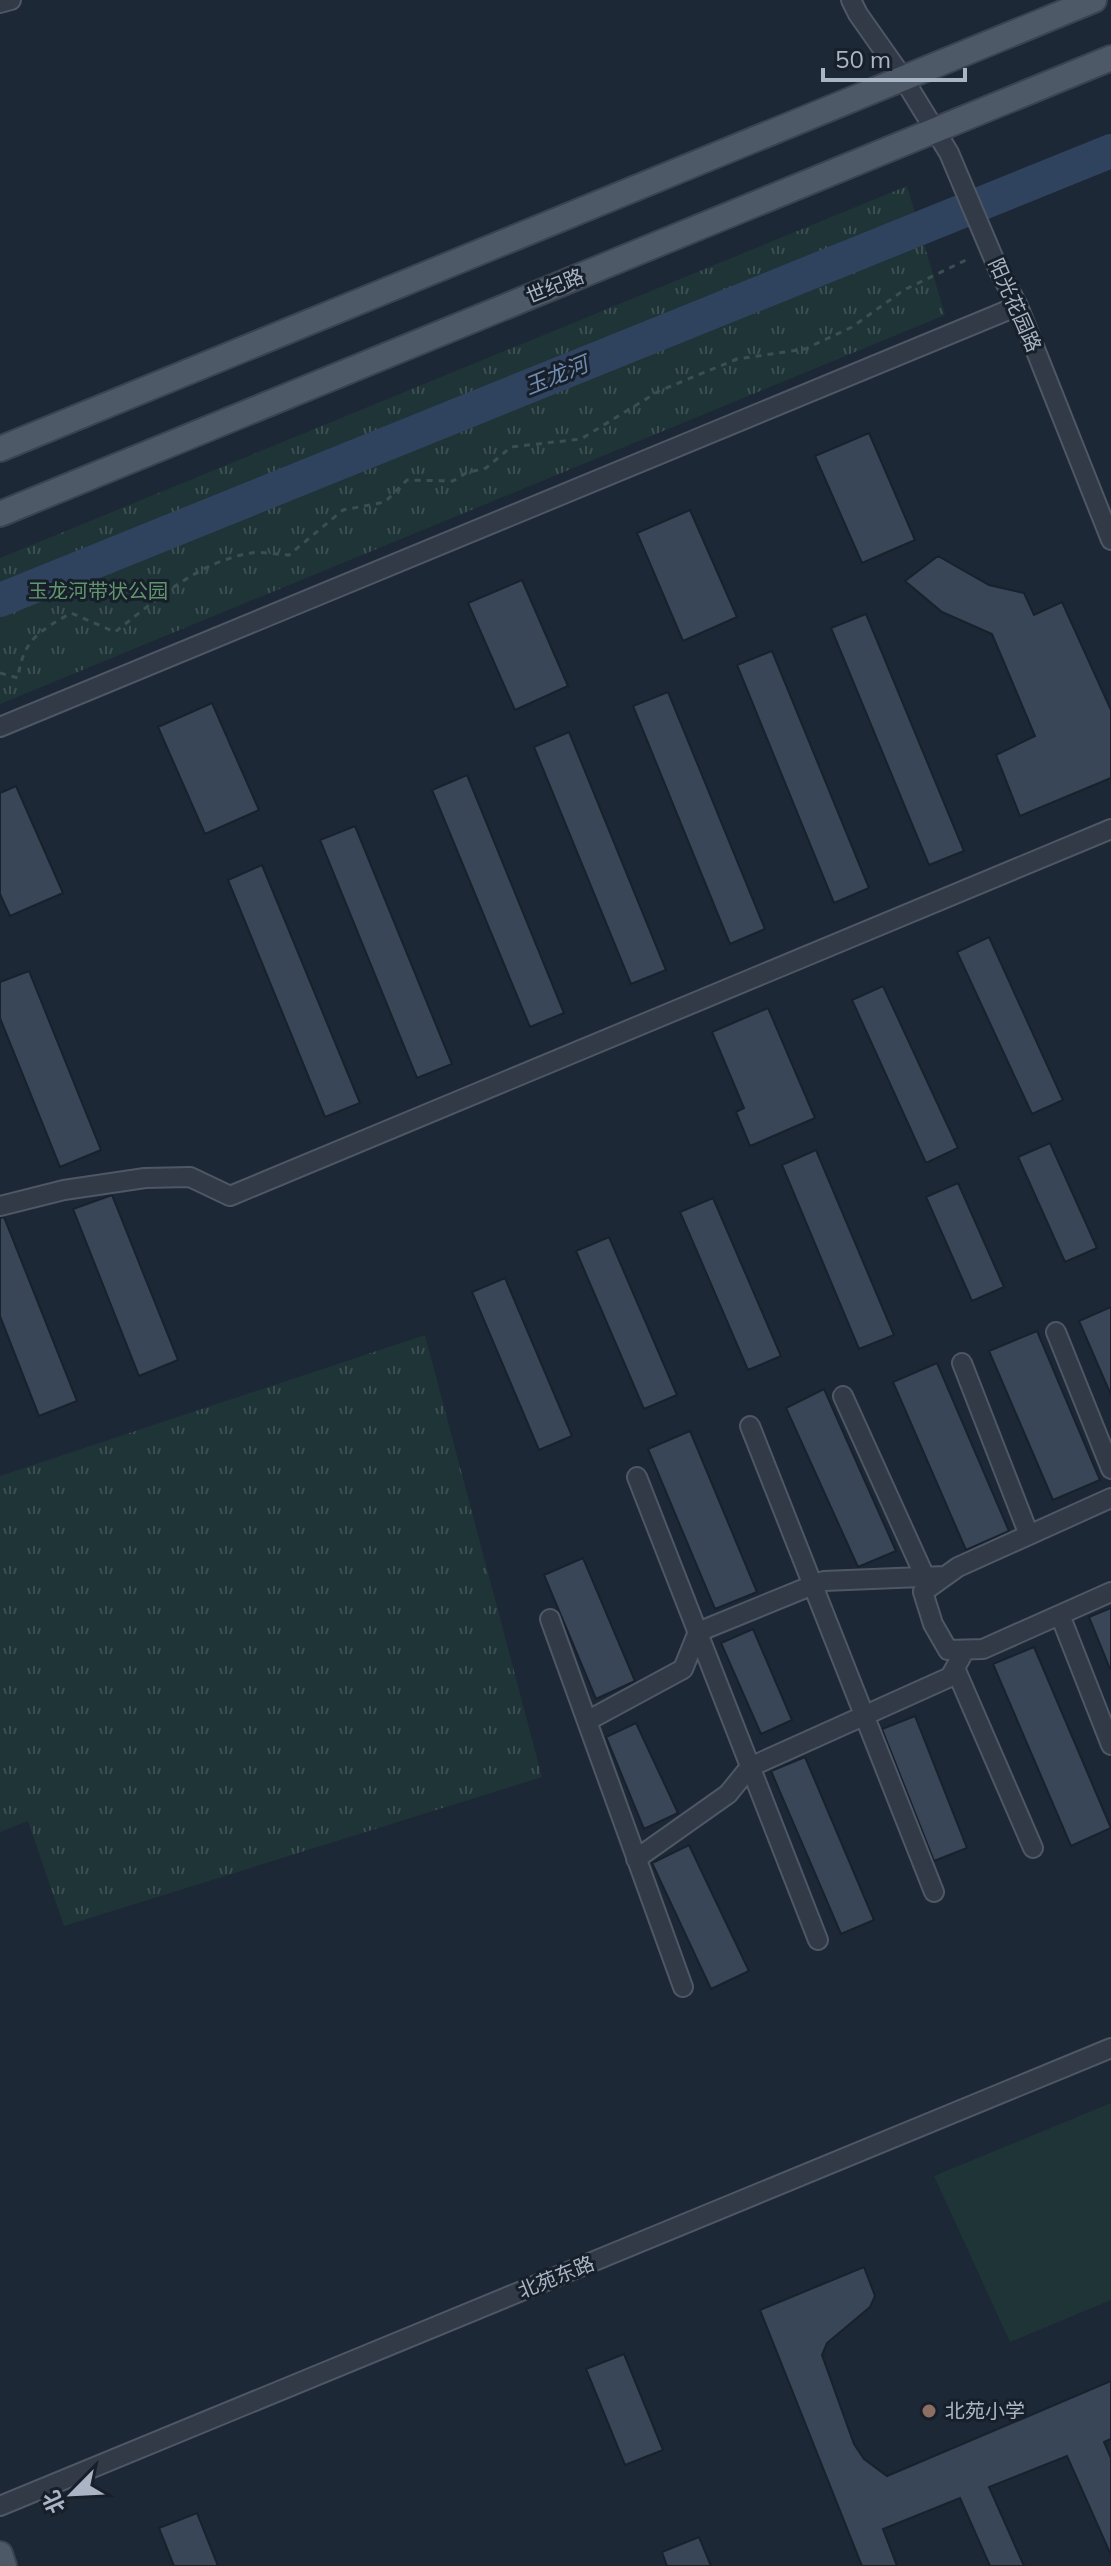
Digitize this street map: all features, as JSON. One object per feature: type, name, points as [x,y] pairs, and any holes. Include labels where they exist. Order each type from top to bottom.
[{"type":"main road","points":[[0,449],[1094,0]]},
{"type":"main road","name":"世纪路","points":[[0,514],[1111,58]]},
{"type":"main road","points":[[0,2554],[4,2566]]},
{"type":"street","points":[[0,3],[11,0]]},
{"type":"street","name":"阳光花园路","points":[[851,0],[949,153],[999,271],[1018,306],[1111,540]]},
{"type":"street","points":[[0,727],[1018,306]]},
{"type":"street","points":[[0,1206],[64,1190],[145,1178],[190,1177],[230,1196],[1111,829]]},
{"type":"street","points":[[1056,1332],[1111,1469]]},
{"type":"street","points":[[962,1363],[1029,1535]]},
{"type":"street","points":[[843,1396],[925,1577]]},
{"type":"street","points":[[750,1426],[934,1892]]},
{"type":"street","points":[[637,1477],[818,1940]]},
{"type":"street","points":[[1111,1498],[958,1567],[923,1592],[933,1624],[948,1650],[983,1649],[1111,1592]]},
{"type":"street","points":[[587,1721],[683,1669],[698,1632],[813,1585],[824,1581],[945,1576]]},
{"type":"street","points":[[1060,1615],[1111,1745]]},
{"type":"street","points":[[550,1619],[683,1987]]},
{"type":"street","points":[[636,1859],[728,1794],[750,1767],[950,1677],[965,1650]]},
{"type":"street","points":[[955,1668],[1033,1848]]},
{"type":"street","name":"北苑东路","points":[[0,2506],[1111,2048]]},
{"type":"path","points":[[0,673],[18,678],[21,655],[42,630],[71,613],[115,632],[180,581],[218,563],[253,553],[289,555],[343,510],[385,502],[407,480],[453,481],[466,473],[486,468],[511,447],[581,439],[659,391],[724,364],[737,359],[805,349],[852,327],[904,290],[966,260]]},
{"type":"green space","name":"玉龙河带状公园","points":[[907,186],[945,315],[0,704],[0,558]]},
{"type":"green space","points":[[425,1335],[542,1777],[64,1926],[28,1821],[0,1832],[0,1476]]},
{"type":"green space","points":[[1111,2103],[1111,2300],[1010,2342],[934,2176]]},
{"type":"building","points":[[869,433],[915,540],[862,563],[815,456]]},
{"type":"building","points":[[690,510],[737,617],[683,641],[637,533]]},
{"type":"building","points":[[938,556],[989,585],[1024,593],[1034,615],[1062,602],[1111,710],[1111,778],[1020,816],[996,755],[1035,736],[992,634],[942,612],[905,581]]},
{"type":"building","points":[[522,580],[568,686],[515,710],[468,603]]},
{"type":"building","points":[[866,614],[964,851],[929,865],[831,628]]},
{"type":"building","points":[[772,651],[869,888],[834,903],[737,665]]},
{"type":"building","points":[[668,692],[765,929],[730,944],[633,706]]},
{"type":"building","points":[[212,703],[259,810],[205,834],[158,727]]},
{"type":"building","points":[[569,732],[666,970],[631,984],[534,747]]},
{"type":"building","points":[[467,775],[564,1013],[530,1027],[432,790]]},
{"type":"building","points":[[16,786],[63,893],[10,916],[0,894],[0,793]]},
{"type":"building","points":[[355,826],[452,1064],[417,1078],[320,840]]},
{"type":"building","points":[[262,865],[360,1103],[325,1117],[228,880]]},
{"type":"building","points":[[989,937],[1063,1100],[1032,1114],[957,952]]},
{"type":"building","points":[[29,971],[101,1150],[60,1167],[0,1018],[0,982]]},
{"type":"building","points":[[883,986],[958,1148],[926,1163],[852,1000]]},
{"type":"building","points":[[768,1008],[815,1118],[750,1146],[736,1112],[744,1108],[712,1032]]},
{"type":"building","points":[[1050,1143],[1097,1248],[1065,1262],[1018,1157]]},
{"type":"building","points":[[816,1150],[894,1335],[859,1349],[782,1165]]},
{"type":"building","points":[[958,1183],[1004,1287],[972,1301],[926,1197]]},
{"type":"building","points":[[112,1195],[178,1360],[139,1376],[73,1209]]},
{"type":"building","points":[[713,1198],[781,1356],[748,1370],[680,1212]]},
{"type":"building","points":[[4,1217],[77,1401],[39,1416],[0,1316],[0,1218]]},
{"type":"building","points":[[609,1237],[677,1395],[644,1409],[576,1251]]},
{"type":"building","points":[[505,1278],[572,1436],[539,1450],[472,1292]]},
{"type":"building","points":[[1111,1307],[1111,1395],[1079,1321]]},
{"type":"building","points":[[1037,1331],[1100,1480],[1053,1500],[989,1351]]},
{"type":"building","points":[[937,1363],[1009,1531],[966,1550],[893,1382]]},
{"type":"building","points":[[824,1389],[896,1551],[858,1567],[786,1408]]},
{"type":"building","points":[[690,1431],[757,1592],[715,1609],[648,1449]]},
{"type":"building","points":[[583,1558],[635,1681],[596,1699],[544,1575]]},
{"type":"building","points":[[1111,1608],[1111,1669],[1110,1669],[1089,1617]]},
{"type":"building","points":[[753,1629],[792,1720],[761,1734],[721,1643]]},
{"type":"building","points":[[1034,1647],[1111,1828],[1071,1846],[993,1664]]},
{"type":"building","points":[[915,1716],[967,1848],[934,1861],[882,1729]]},
{"type":"building","points":[[636,1723],[678,1813],[644,1829],[606,1737]]},
{"type":"building","points":[[805,1757],[874,1920],[841,1934],[771,1771]]},
{"type":"building","points":[[689,1845],[749,1971],[711,1989],[652,1863]]},
{"type":"building","points":[[864,2267],[875,2296],[870,2307],[827,2343],[822,2355],[854,2444],[864,2459],[887,2476],[1111,2381],[1111,2439],[1104,2442],[1111,2458],[1111,2555],[1067,2456],[989,2487],[1024,2566],[990,2566],[960,2498],[883,2529],[897,2566],[862,2566],[760,2310]]},
{"type":"building","points":[[624,2354],[663,2450],[625,2465],[586,2369]]},
{"type":"building","points":[[197,2513],[218,2566],[174,2566],[159,2528]]},
{"type":"building","points":[[699,2537],[711,2566],[667,2566],[662,2552]]},
{"type":"waterway","name":"玉龙河","points":[[0,600],[1111,151]]},
{"type":"place","name":"北苑小学","points":[[929,2411]]}]
